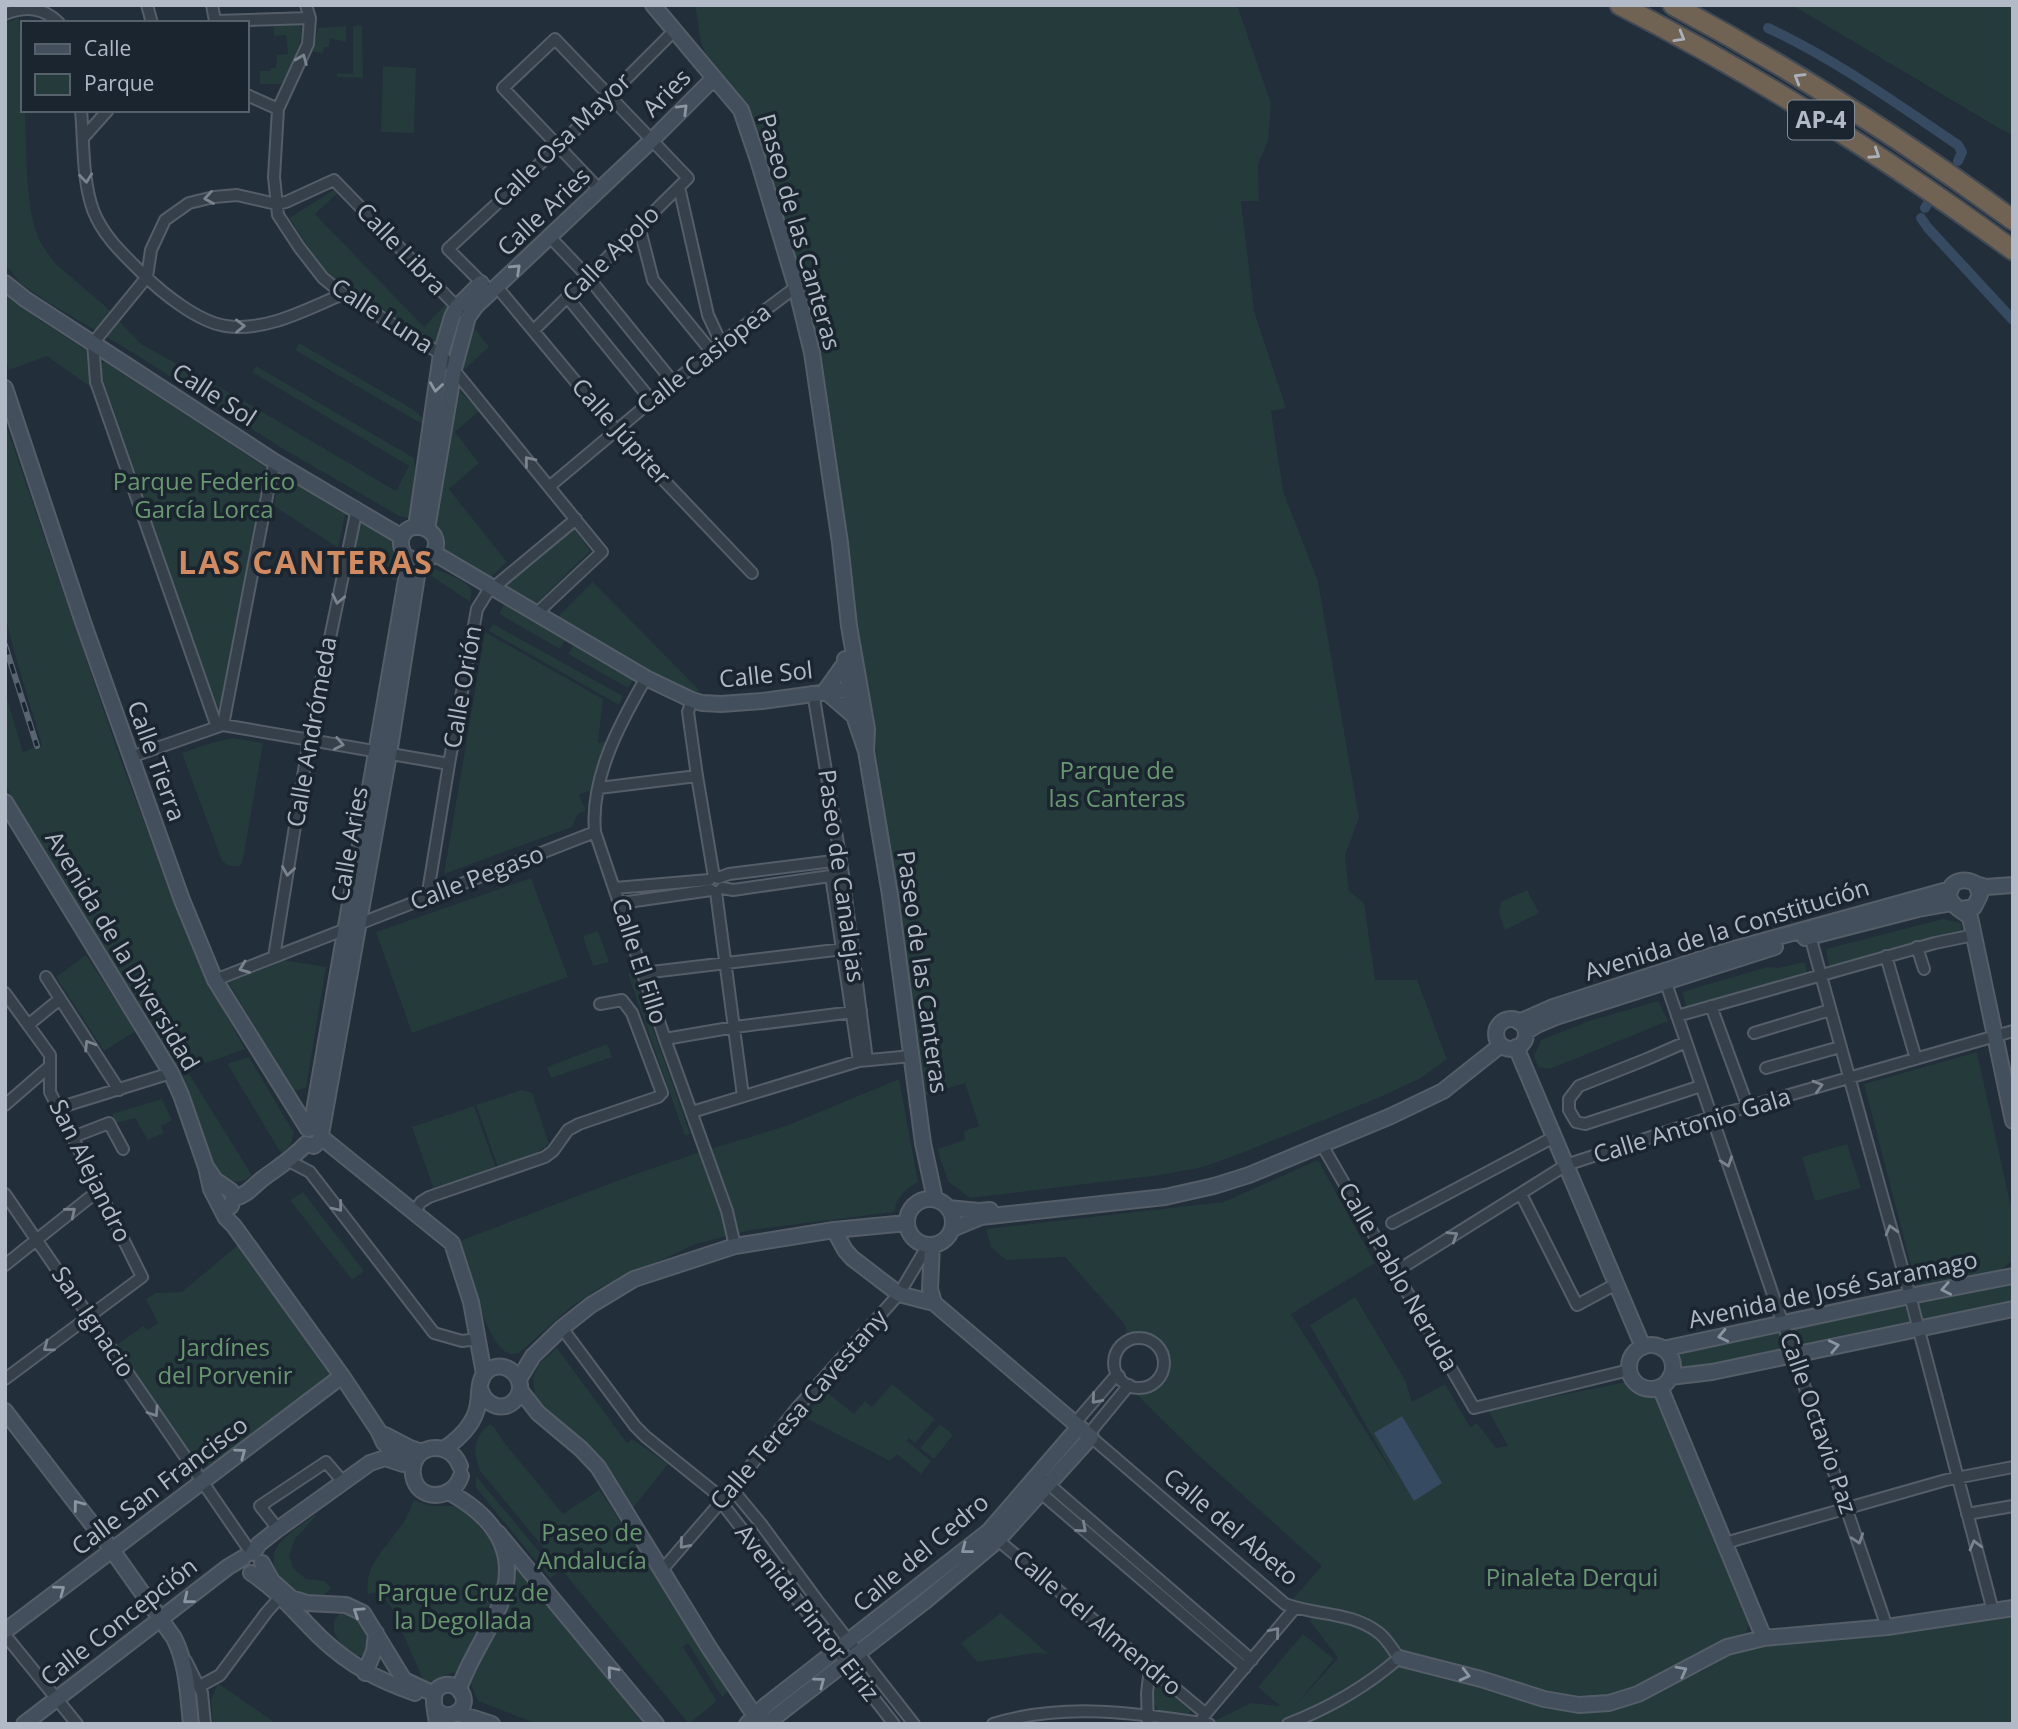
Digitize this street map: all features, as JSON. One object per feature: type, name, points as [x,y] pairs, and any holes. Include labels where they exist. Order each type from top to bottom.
[{"type":"highway","name":"AP-4","points":[[1620,5],[1810,113],[1903,172],[2013,250]]},
{"type":"highway","name":"AP-4","points":[[1672,5],[1822,92],[2013,220]]},
{"type":"street","name":"Calle Luna","points":[[306,5],[310,18],[308,44],[278,110],[274,163],[278,215],[323,278],[343,294],[441,354],[602,552],[537,614]]},
{"type":"street","name":"Paseo de las Canteras","points":[[653,5],[741,110],[796,287],[813,353],[840,543],[850,660],[859,719],[867,738],[866,751],[890,895],[923,1143],[942,1204]]},
{"type":"street","points":[[5,14],[23,8],[49,9]]},
{"type":"street","points":[[239,21],[310,18]]},
{"type":"street","name":"Calle Osa Mayor","points":[[448,249],[610,97],[675,30]]},
{"type":"street","points":[[600,190],[503,88],[555,39],[652,140]]},
{"type":"street","name":"Aries","points":[[652,140],[714,78]]},
{"type":"street","points":[[248,95],[278,110]]},
{"type":"street","points":[[81,112],[88,190],[101,227],[118,249],[147,277],[196,314],[225,326],[247,327],[287,317],[343,294]]},
{"type":"street","points":[[84,137],[106,112]]},
{"type":"street","name":"Calle Apolo","points":[[534,330],[688,178],[652,140]]},
{"type":"street","name":"Calle Aries","points":[[422,528],[441,354],[452,317],[476,306],[490,287],[550,237],[652,140]]},
{"type":"street","name":"Calle Libra","points":[[276,204],[334,180],[463,312]]},
{"type":"street","points":[[679,187],[708,316],[721,344]]},
{"type":"street","points":[[220,726],[96,382],[93,342],[147,277],[151,250],[165,220],[189,203],[214,197],[237,195],[276,204]]},
{"type":"street","points":[[639,226],[653,280],[711,351]]},
{"type":"street","points":[[550,237],[588,277],[673,382]]},
{"type":"street","name":"Calle Júpiter","points":[[448,249],[534,330],[615,429],[752,573]]},
{"type":"street","name":"Calle Sol","points":[[5,283],[24,299],[275,462],[402,537]]},
{"type":"street","name":"Calle Casiopea","points":[[550,485],[711,351],[796,287]]},
{"type":"street","points":[[568,298],[651,400]]},
{"type":"street","points":[[422,528],[463,312]]},
{"type":"street","name":"Calle Tierra","points":[[5,388],[131,757],[182,900],[215,980],[291,1102],[315,1132],[452,1242],[471,1302],[484,1374]]},
{"type":"street","points":[[220,726],[275,462]]},
{"type":"street","name":"Calle Andrómeda","points":[[274,957],[309,739],[357,508]]},
{"type":"street","name":"Calle Orión","points":[[427,898],[477,609],[493,588],[576,519]]},
{"type":"street","points":[[422,528],[435,537],[436,542],[428,557],[413,561],[405,556],[401,547],[402,537],[408,530],[422,528]]},
{"type":"street","name":"Calle Aries","points":[[383,753],[407,574],[405,556]]},
{"type":"street","name":"Calle Aries","points":[[315,1132],[417,576],[428,557]]},
{"type":"street","name":"Calle Sol","points":[[428,557],[493,588],[646,678],[692,700],[721,704],[849,689]]},
{"type":"street","points":[[850,660],[853,680],[849,689],[856,697],[859,719]]},
{"type":"street","points":[[850,660],[819,692],[859,719]]},
{"type":"street","name":"Calle El Fillo","points":[[646,678],[620,727],[598,788],[595,832],[727,1211],[735,1246]]},
{"type":"street","name":"Paseo de Canalejas","points":[[819,692],[843,874],[847,949],[863,1061]]},
{"type":"street","points":[[692,700],[688,712],[715,884],[743,1096]]},
{"type":"street","points":[[131,757],[220,726],[449,764]]},
{"type":"street","points":[[598,788],[697,776]]},
{"type":"street","name":"Avenida de la Diversidad","points":[[5,802],[171,1073],[206,1167],[208,1180],[226,1197],[234,1226],[342,1376],[384,1443],[413,1469]]},
{"type":"street","name":"Calle Pegaso","points":[[215,980],[595,832]]},
{"type":"street","points":[[621,903],[715,884],[729,874],[841,860]]},
{"type":"street","points":[[643,973],[847,949],[826,862]]},
{"type":"street","points":[[615,888],[715,884],[733,890],[843,874]]},
{"type":"street","name":"Avenida de la Constitución","points":[[1966,901],[1986,887],[2013,885]]},
{"type":"street","name":"Avenida de la Constitución","points":[[1522,1027],[1810,936],[1918,909],[2013,890]]},
{"type":"street","name":"Avenida de la Constitución","points":[[1522,1027],[1553,1007],[1830,921],[1943,892],[1966,901]]},
{"type":"street","points":[[1966,901],[2013,1121]]},
{"type":"street","name":"Calle Aries","points":[[315,1132],[319,1086],[353,926]]},
{"type":"street","points":[[1677,1016],[1917,947],[1974,935]]},
{"type":"street","points":[[1810,936],[1910,1296],[1993,1611]]},
{"type":"street","points":[[1917,947],[1924,969]]},
{"type":"street","points":[[1886,956],[1916,1059]]},
{"type":"street","points":[[46,977],[118,1090]]},
{"type":"street","name":"Calle Octavio Paz","points":[[1668,981],[1677,1016],[1888,1627]]},
{"type":"street","name":"San Alejandro","points":[[6,996],[50,1055],[50,1092],[142,1277],[89,1316]]},
{"type":"street","points":[[28,1025],[60,999]]},
{"type":"street","points":[[414,1212],[421,1202],[429,1197],[545,1157],[553,1151],[568,1130],[579,1124],[658,1097],[662,1093],[632,1013],[622,1000],[600,1004]]},
{"type":"street","points":[[1711,1006],[1748,1107]]},
{"type":"street","points":[[1754,1033],[1830,1010]]},
{"type":"street","points":[[665,1039],[856,1012]]},
{"type":"street","points":[[1511,1019],[1522,1027],[1524,1041],[1516,1047],[1508,1048],[1499,1041],[1497,1029],[1502,1021],[1511,1019]]},
{"type":"street","name":"Calle Antonio Gala","points":[[1395,1272],[1566,1165],[1712,1117],[2013,1031]]},
{"type":"street","points":[[1499,1041],[1443,1091],[1391,1116],[1249,1175],[1165,1197],[981,1217],[952,1229],[944,1240],[930,1245],[914,1238],[908,1230],[907,1216],[921,1200],[986,1211],[1162,1188],[1229,1172],[1390,1109],[1428,1090],[1499,1041]]},
{"type":"street","points":[[1686,1042],[1578,1086],[1569,1099],[1569,1110],[1576,1122],[1584,1124],[1701,1086]]},
{"type":"street","points":[[1516,1047],[1643,1347]]},
{"type":"street","points":[[1766,1068],[1840,1047]]},
{"type":"street","points":[[692,1112],[863,1061],[912,1056]]},
{"type":"street","points":[[5,1105],[50,1066]]},
{"type":"street","points":[[58,1108],[171,1073]]},
{"type":"street","points":[[291,1102],[311,1100],[319,1086]]},
{"type":"street","points":[[73,1137],[109,1123],[123,1149]]},
{"type":"street","points":[[226,1197],[248,1193],[306,1144],[314,1146],[319,1142],[315,1132]]},
{"type":"street","points":[[1392,1223],[1554,1137]]},
{"type":"street","name":"Calle Pablo Neruda","points":[[1322,1145],[1474,1408],[1629,1370]]},
{"type":"street","points":[[289,1161],[310,1172],[435,1333],[462,1341],[478,1339],[504,1367]]},
{"type":"street","points":[[5,1265],[99,1190]]},
{"type":"street","name":"San Ignacio","points":[[5,1194],[201,1482],[245,1542],[254,1561]]},
{"type":"street","points":[[1521,1194],[1577,1305],[1616,1284]]},
{"type":"street","points":[[942,1204],[952,1214],[952,1229]]},
{"type":"street","points":[[757,1722],[597,1467],[581,1448],[538,1413],[517,1390],[512,1370],[495,1367],[484,1374],[480,1385],[486,1401],[505,1406],[517,1390],[533,1356],[591,1305],[634,1279],[735,1246],[834,1230],[907,1223]]},
{"type":"street","points":[[834,1230],[852,1258],[899,1294],[934,1303]]},
{"type":"street","points":[[930,1245],[930,1289],[934,1303]]},
{"type":"street","name":"Calle Teresa Cavestany","points":[[662,1570],[732,1489],[792,1413],[899,1294],[930,1245]]},
{"type":"street","name":"Avenida de José Saramago","points":[[1663,1349],[2013,1276]]},
{"type":"street","name":"Calle del Abeto","points":[[934,1303],[1285,1604],[1352,1618],[1378,1632],[1399,1658]]},
{"type":"street","points":[[1665,1382],[1672,1371],[1671,1359],[1663,1349],[1656,1346],[1643,1347],[1632,1356],[1629,1370],[1631,1377],[1640,1387],[1653,1389],[1665,1382],[2013,1309]]},
{"type":"street","points":[[5,1379],[89,1316]]},
{"type":"street","name":"Avenida Pintor Eiriz","points":[[562,1328],[641,1432],[722,1501],[894,1724]]},
{"type":"street","points":[[1141,1338],[1154,1343],[1164,1357],[1162,1373],[1146,1387],[1129,1385],[1115,1368],[1118,1350],[1132,1339],[1141,1338]]},
{"type":"street","points":[[504,1367],[533,1356]]},
{"type":"street","name":"Calle San Francisco","points":[[5,1633],[342,1376]]},
{"type":"street","name":"Calle del Cedro","points":[[1083,1431],[1113,1379],[1119,1376]]},
{"type":"street","points":[[1665,1382],[1725,1543],[1764,1638]]},
{"type":"street","name":"Calle del Cedro","points":[[757,1722],[993,1536],[1083,1431],[1129,1385]]},
{"type":"street","points":[[444,1449],[456,1440],[470,1423],[477,1412],[481,1391]]},
{"type":"street","points":[[497,1406],[470,1431],[462,1446],[460,1471],[457,1485],[449,1492],[436,1496],[424,1492],[415,1482],[413,1469],[422,1452],[433,1448],[444,1449],[453,1454],[460,1471],[464,1487],[477,1510],[656,1724]]},
{"type":"street","points":[[5,1411],[162,1619],[200,1686],[205,1724]]},
{"type":"street","points":[[370,1463],[378,1451],[379,1432]]},
{"type":"street","name":"Avenida de la Diversidad","points":[[379,1432],[422,1452]]},
{"type":"street","points":[[370,1463],[390,1459],[413,1469]]},
{"type":"street","points":[[278,1529],[260,1506],[326,1462],[343,1482]]},
{"type":"street","name":"Calle Concepción","points":[[24,1724],[228,1567],[254,1561],[278,1529],[370,1463]]},
{"type":"street","points":[[1725,1543],[1946,1480],[2013,1467]]},
{"type":"street","points":[[1040,1484],[1248,1664]]},
{"type":"street","name":"Avenida Pintor Eiriz","points":[[732,1489],[914,1724]]},
{"type":"street","points":[[449,1492],[477,1510]]},
{"type":"street","points":[[1967,1514],[2013,1506]]},
{"type":"street","points":[[446,1706],[497,1611],[505,1590],[507,1562],[498,1533]]},
{"type":"street","name":"Calle del Almendro","points":[[993,1536],[1150,1668],[1205,1720]]},
{"type":"street","points":[[254,1561],[266,1583],[336,1651],[365,1673],[492,1724]]},
{"type":"street","points":[[254,1561],[291,1598],[307,1603],[353,1607],[367,1618],[404,1680],[446,1706]]},
{"type":"street","points":[[200,1686],[220,1675],[281,1597]]},
{"type":"street","points":[[993,1724],[1013,1718],[1073,1710],[1147,1720],[1205,1720],[1295,1608]]},
{"type":"street","points":[[1288,1724],[1363,1687],[1399,1658],[1481,1679],[1544,1699],[1579,1705],[1609,1703],[1638,1694],[1727,1647],[1764,1638],[1888,1627],[2013,1608]]},
{"type":"street","points":[[5,1633],[77,1724]]},
{"type":"street","points":[[365,1673],[374,1650],[376,1633]]},
{"type":"street","points":[[178,1647],[187,1685],[191,1724]]},
{"type":"street","points":[[1147,1720],[1150,1668]]},
{"type":"green space","name":"Parque de las Canteras","points":[[695,5],[1237,5],[1271,103],[1268,141],[1258,165],[1259,201],[1241,201],[1254,311],[1286,408],[1271,411],[1283,491],[1318,581],[1359,818],[1345,855],[1349,891],[1364,903],[1375,980],[1417,980],[1447,1059],[1421,1078],[1378,1098],[1203,1167],[1161,1175],[970,1198],[948,1181],[937,1149],[965,1140],[964,1131],[979,1126],[965,1083],[925,1095],[815,328],[760,141],[748,111],[709,63],[701,42]]},
{"type":"green space","points":[[1792,5],[2013,5],[2013,135],[2002,130]]},
{"type":"green space","points":[[19,18],[21,112],[25,112],[32,218],[44,249],[56,264],[105,306],[141,344],[396,491],[409,466],[252,372],[256,366],[414,458],[409,518],[399,516],[280,447],[20,283],[5,264],[5,23]]},
{"type":"green space","points":[[300,23],[299,46],[281,84],[260,84],[260,71],[276,68],[277,55],[288,54],[286,35],[274,36],[273,24]]},
{"type":"green space","points":[[362,25],[363,78],[337,77],[337,73],[353,74],[353,26]]},
{"type":"green space","points":[[346,26],[346,42],[330,38],[329,47],[324,47],[323,53],[313,52],[318,28]]},
{"type":"green space","points":[[383,66],[416,68],[414,133],[381,132]]},
{"type":"green space","points":[[337,188],[340,191],[315,214],[424,327],[447,303],[451,307],[435,344],[325,272],[289,218]]},
{"type":"green space","points":[[6,295],[86,350],[90,387],[47,356],[9,370],[5,359]]},
{"type":"green space","points":[[470,323],[489,347],[465,369],[462,365]]},
{"type":"green space","points":[[299,343],[414,410],[423,418],[422,424],[295,350]]},
{"type":"green space","name":"Parque Federico García Lorca","points":[[105,362],[268,469],[226,687],[219,709],[100,371],[100,364]]},
{"type":"green space","points":[[459,390],[479,411],[455,432],[479,463],[449,489],[507,562],[489,579],[445,553],[434,528],[438,489]]},
{"type":"green space","points":[[5,422],[119,755],[168,886],[206,979],[245,1049],[178,1073],[6,795],[10,793],[5,785],[5,693],[23,752],[42,745],[5,616]]},
{"type":"green space","points":[[278,475],[346,511],[338,548],[274,506]]},
{"type":"green space","points":[[359,520],[399,541],[396,581],[352,554]]},
{"type":"green space","points":[[574,528],[590,551],[534,606],[503,587]]},
{"type":"green space","points":[[432,569],[453,576],[469,586],[470,602],[430,575]]},
{"type":"green space","points":[[593,582],[699,690],[693,694],[556,619]]},
{"type":"green space","points":[[504,604],[566,639],[560,649],[499,614]]},
{"type":"green space","points":[[493,624],[623,696],[619,705],[489,631]]},
{"type":"green space","points":[[485,632],[603,699],[598,743],[607,741],[592,790],[579,795],[586,810],[578,814],[572,827],[444,874]]},
{"type":"green space","points":[[574,644],[634,679],[628,688],[568,654]]},
{"type":"green space","points":[[233,738],[263,743],[240,866],[228,865],[222,861],[182,753]]},
{"type":"green space","points":[[531,878],[568,977],[412,1033],[376,932]]},
{"type":"green space","points":[[1527,890],[1539,913],[1505,930],[1499,913],[1501,902]]},
{"type":"green space","points":[[1943,919],[1961,923],[1962,931],[1829,967],[1826,949]]},
{"type":"green space","points":[[598,931],[609,962],[593,966],[583,936]]},
{"type":"green space","points":[[86,955],[136,1031],[104,1051],[56,977]]},
{"type":"green space","points":[[283,960],[326,967],[306,1088],[294,1091],[228,982]]},
{"type":"green space","points":[[1805,962],[1807,973],[1687,1009],[1682,992],[1767,967],[1778,968]]},
{"type":"green space","points":[[633,972],[690,1134],[685,1136],[628,974]]},
{"type":"green space","points":[[1658,1001],[1668,1021],[1550,1069],[1538,1067],[1534,1056],[1541,1040],[1589,1021]]},
{"type":"green space","points":[[607,1044],[612,1057],[551,1078],[547,1067]]},
{"type":"green space","points":[[1977,1052],[2013,1216],[2013,1260],[1998,1272],[1916,1285],[1864,1084]]},
{"type":"green space","points":[[249,1057],[294,1133],[291,1144],[283,1153],[228,1065]]},
{"type":"green space","points":[[189,1074],[250,1172],[251,1176],[247,1179],[233,1181],[217,1172],[181,1076]]},
{"type":"green space","points":[[899,1079],[918,1182],[902,1194],[894,1212],[751,1230],[696,1244],[600,1288],[572,1306],[519,1353],[508,1353],[492,1336],[478,1303],[460,1241],[619,1180],[786,1126]]},
{"type":"green space","points":[[522,1090],[532,1093],[549,1144],[532,1156],[498,1167],[476,1105]]},
{"type":"green space","points":[[162,1099],[172,1120],[161,1126],[164,1133],[148,1140],[135,1118],[116,1123],[112,1114]]},
{"type":"green space","points":[[474,1106],[496,1168],[434,1190],[412,1127]]},
{"type":"green space","points":[[1847,1144],[1861,1188],[1815,1201],[1802,1157]]},
{"type":"green space","name":"Pinaleta Derqui","points":[[1318,1160],[1375,1263],[1291,1314],[1395,1477],[1310,1325],[1355,1297],[1405,1380],[1412,1402],[1445,1384],[1470,1427],[1477,1423],[1496,1448],[1508,1446],[1488,1410],[1626,1382],[1640,1394],[1657,1398],[1750,1622],[1745,1634],[1695,1659],[1699,1673],[1731,1654],[1766,1646],[2013,1616],[2013,1724],[1208,1724],[1251,1703],[1280,1706],[1258,1687],[1303,1634],[1334,1659],[1295,1706],[1338,1658],[1310,1621],[1316,1607],[1291,1601],[1322,1566],[1198,1455],[1136,1394],[1155,1387],[1162,1381],[1163,1352],[1157,1339],[1151,1336],[1128,1336],[1125,1325],[1065,1257],[1006,1260],[991,1247],[986,1229],[1224,1202]]},
{"type":"green space","points":[[303,1192],[364,1271],[352,1280],[290,1200]]},
{"type":"green space","name":"Jardínes del Porvenir","points":[[238,1245],[332,1378],[202,1476],[117,1345],[143,1326],[147,1330],[158,1323],[146,1299],[155,1293],[182,1292]]},
{"type":"green space","points":[[2013,1283],[2013,1305],[1921,1324],[1917,1301]]},
{"type":"green space","points":[[1904,1303],[1911,1327],[1798,1349],[1789,1325]]},
{"type":"green space","points":[[1779,1329],[1786,1350],[1681,1371],[1677,1353]]},
{"type":"green space","points":[[557,1348],[627,1443],[632,1439],[668,1464],[632,1509],[604,1464],[535,1397],[533,1377],[539,1364]]},
{"type":"green space","points":[[892,1384],[935,1419],[915,1443],[909,1438],[907,1441],[931,1461],[921,1474],[897,1454],[890,1461],[804,1417],[824,1392],[854,1414],[865,1401],[872,1407]]},
{"type":"green space","name":"Paseo de Andalucía","points":[[490,1424],[563,1514],[599,1490],[608,1502],[728,1692],[722,1697],[688,1643],[683,1647],[717,1701],[689,1724],[481,1472],[475,1453],[477,1440]]},
{"type":"green space","points":[[940,1424],[953,1435],[934,1459],[920,1448]]},
{"type":"green space","points":[[476,1476],[557,1573],[550,1578],[481,1494],[476,1487]]},
{"type":"green space","name":"Parque Cruz de la Degollada","points":[[413,1500],[431,1506],[461,1506],[566,1624],[645,1724],[537,1724],[478,1701],[471,1678],[453,1672],[430,1682],[423,1679],[391,1607],[380,1591],[368,1594],[368,1580],[372,1568],[409,1513]]},
{"type":"green space","points":[[315,1515],[295,1539],[289,1555],[293,1568],[306,1579],[325,1581],[331,1588],[312,1598],[292,1592],[284,1584],[277,1574],[274,1553],[285,1537]]},
{"type":"green space","points":[[341,1613],[356,1617],[366,1628],[370,1640],[367,1656],[352,1652],[339,1640],[334,1626],[335,1619]]},
{"type":"green space","points":[[1001,1613],[1049,1654],[1035,1653],[977,1662],[961,1643]]},
{"type":"green space","points":[[1160,1680],[1192,1709],[1187,1716],[1158,1710],[1151,1697],[1156,1681]]},
{"type":"green space","points":[[218,1683],[277,1724],[213,1724],[211,1700]]},
{"type":"water","points":[[1402,1416],[1442,1483],[1414,1501],[1374,1433]]},
{"type":"waterway","points":[[1768,28],[1841,68],[1958,145],[1962,152],[1958,161]]},
{"type":"waterway","points":[[1925,208],[1928,203]]},
{"type":"waterway","points":[[1921,218],[2013,320]]},
{"type":"railway","points":[[5,645],[37,746]]},
{"type":"district","name":"LAS CANTERAS","points":[[306,563]]}]
